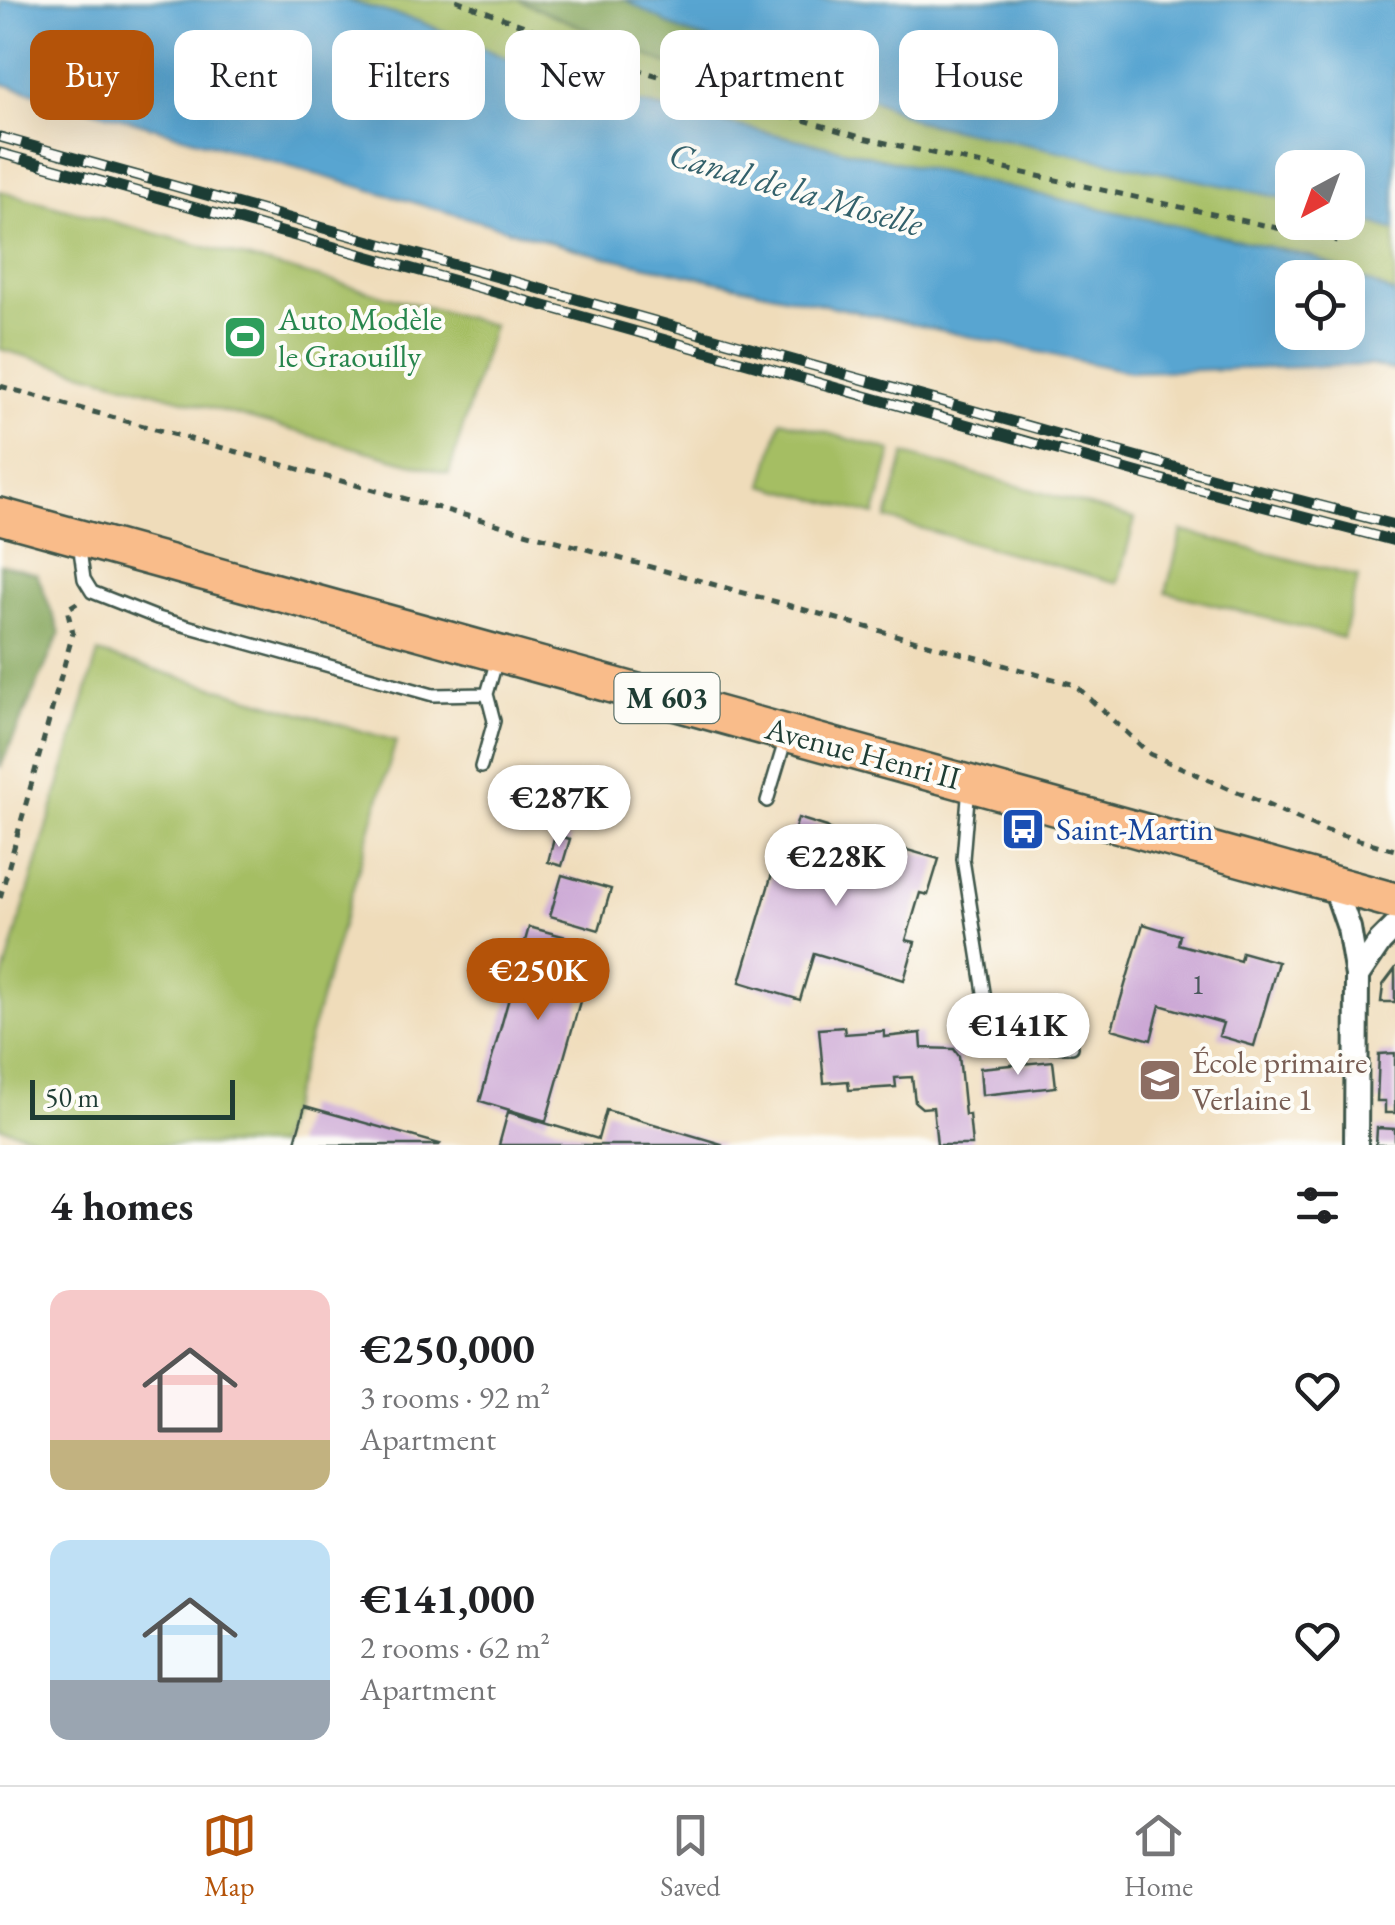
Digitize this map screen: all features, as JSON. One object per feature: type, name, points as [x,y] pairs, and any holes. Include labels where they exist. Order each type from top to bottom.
[{"type":"main road","name":"Avenue Henri II","points":[[0,516],[1333,882],[1390,908]]},
{"type":"street","points":[[1333,882],[1349,928],[1358,976],[1356,1145]]},
{"type":"street","points":[[1358,976],[1380,942],[1390,908]]},
{"type":"lane","points":[[79,538],[84,578],[92,592],[158,618],[433,694],[487,694]]},
{"type":"lane","points":[[482,767],[494,721],[487,694],[499,652]]},
{"type":"lane","points":[[768,801],[788,732]]},
{"type":"lane","points":[[969,782],[963,859],[992,1044],[1072,1048]]},
{"type":"path","points":[[456,0],[642,71],[864,138],[1337,242]]},
{"type":"path","points":[[0,386],[1075,685],[1150,754],[1327,832],[1395,850]]},
{"type":"path","points":[[0,898],[73,633],[67,610],[92,592]]},
{"type":"green space","points":[[345,0],[518,0],[588,30],[505,30],[505,58],[485,49],[485,30],[440,30]]},
{"type":"green space","points":[[519,0],[626,0],[679,30],[660,30],[660,61],[640,52],[640,30],[589,30]]},
{"type":"green space","points":[[640,52],[660,61],[660,108],[640,103]]},
{"type":"green space","points":[[879,102],[899,112],[899,120],[915,120],[1272,193],[1275,240],[1365,240],[1365,221],[1395,230],[1395,294],[1365,280],[1365,260],[1313,257],[712,120],[879,120]]},
{"type":"green space","name":"Auto Modèle le Graouilly","points":[[0,191],[493,325],[449,474],[0,349]]},
{"type":"green space","points":[[781,420],[892,451],[875,515],[763,485]]},
{"type":"green space","points":[[905,454],[1135,519],[1118,583],[887,519]]},
{"type":"green space","points":[[1182,531],[1358,577],[1343,638],[1166,592]]},
{"type":"green space","points":[[0,564],[37,574],[60,633],[0,768]]},
{"type":"green space","points":[[98,653],[396,741],[278,1145],[62,1145],[0,1127],[0,989]]},
{"type":"water","name":"Canal de la Moselle","points":[[0,0],[345,0],[440,30],[332,30],[332,120],[485,120],[485,49],[505,58],[505,120],[640,120],[640,103],[660,108],[660,120],[712,120],[1313,257],[1320,260],[1275,260],[1275,350],[1365,350],[1365,280],[1395,294],[1395,371],[1370,365],[1130,372],[589,253],[128,120],[154,120],[154,30],[30,30],[30,92],[0,83]]},
{"type":"water","points":[[626,0],[1395,0],[1395,230],[1365,221],[1365,150],[1275,150],[1275,196],[915,120],[1058,120],[1058,30],[899,30],[899,112],[879,102],[879,30],[679,30]]},
{"type":"building","points":[[798,818],[827,827],[845,840],[849,836],[861,840],[862,837],[939,859],[928,895],[920,893],[906,940],[915,942],[904,980],[814,953],[800,1000],[740,982],[779,850],[789,853],[791,846],[802,849],[804,842],[792,839]]},
{"type":"building","points":[[555,835],[570,839],[562,866],[548,862]]},
{"type":"building","points":[[562,875],[611,889],[599,930],[550,916]]},
{"type":"building","points":[[1143,924],[1180,935],[1178,944],[1240,961],[1242,952],[1278,962],[1254,1046],[1219,1036],[1223,1023],[1160,1005],[1151,1040],[1112,1029]]},
{"type":"building","points":[[529,927],[596,945],[546,1121],[480,1101]]},
{"type":"building","points":[[1395,969],[1395,1002],[1381,1002],[1383,985]]},
{"type":"building","points":[[844,1027],[845,1034],[884,1031],[884,1037],[921,1033],[922,1048],[954,1049],[959,1056],[972,1145],[937,1145],[933,1107],[922,1108],[915,1102],[912,1077],[895,1078],[896,1087],[849,1090],[848,1081],[824,1083],[819,1029]]},
{"type":"building","points":[[1395,1053],[1395,1113],[1385,1113],[1385,1101],[1377,1101],[1379,1054]]},
{"type":"building","points":[[1053,1061],[1056,1087],[982,1095],[980,1068]]},
{"type":"building","points":[[305,1106],[440,1144],[294,1145]]},
{"type":"building","points":[[606,1110],[722,1144],[499,1145],[508,1112],[598,1139]]},
{"type":"building","points":[[1377,1128],[1395,1129],[1395,1145],[1376,1145]]},
{"type":"railway","points":[[0,137],[1195,473],[1395,525]]},
{"type":"railway","points":[[0,153],[1189,487],[1395,541]]},
{"type":"place","name":"Auto Modèle le Graouilly","points":[[245,337]]},
{"type":"place","name":"Saint-Martin","points":[[1023,829]]},
{"type":"place","name":"École primaire Verlaine 1","points":[[1160,1080]]}]
